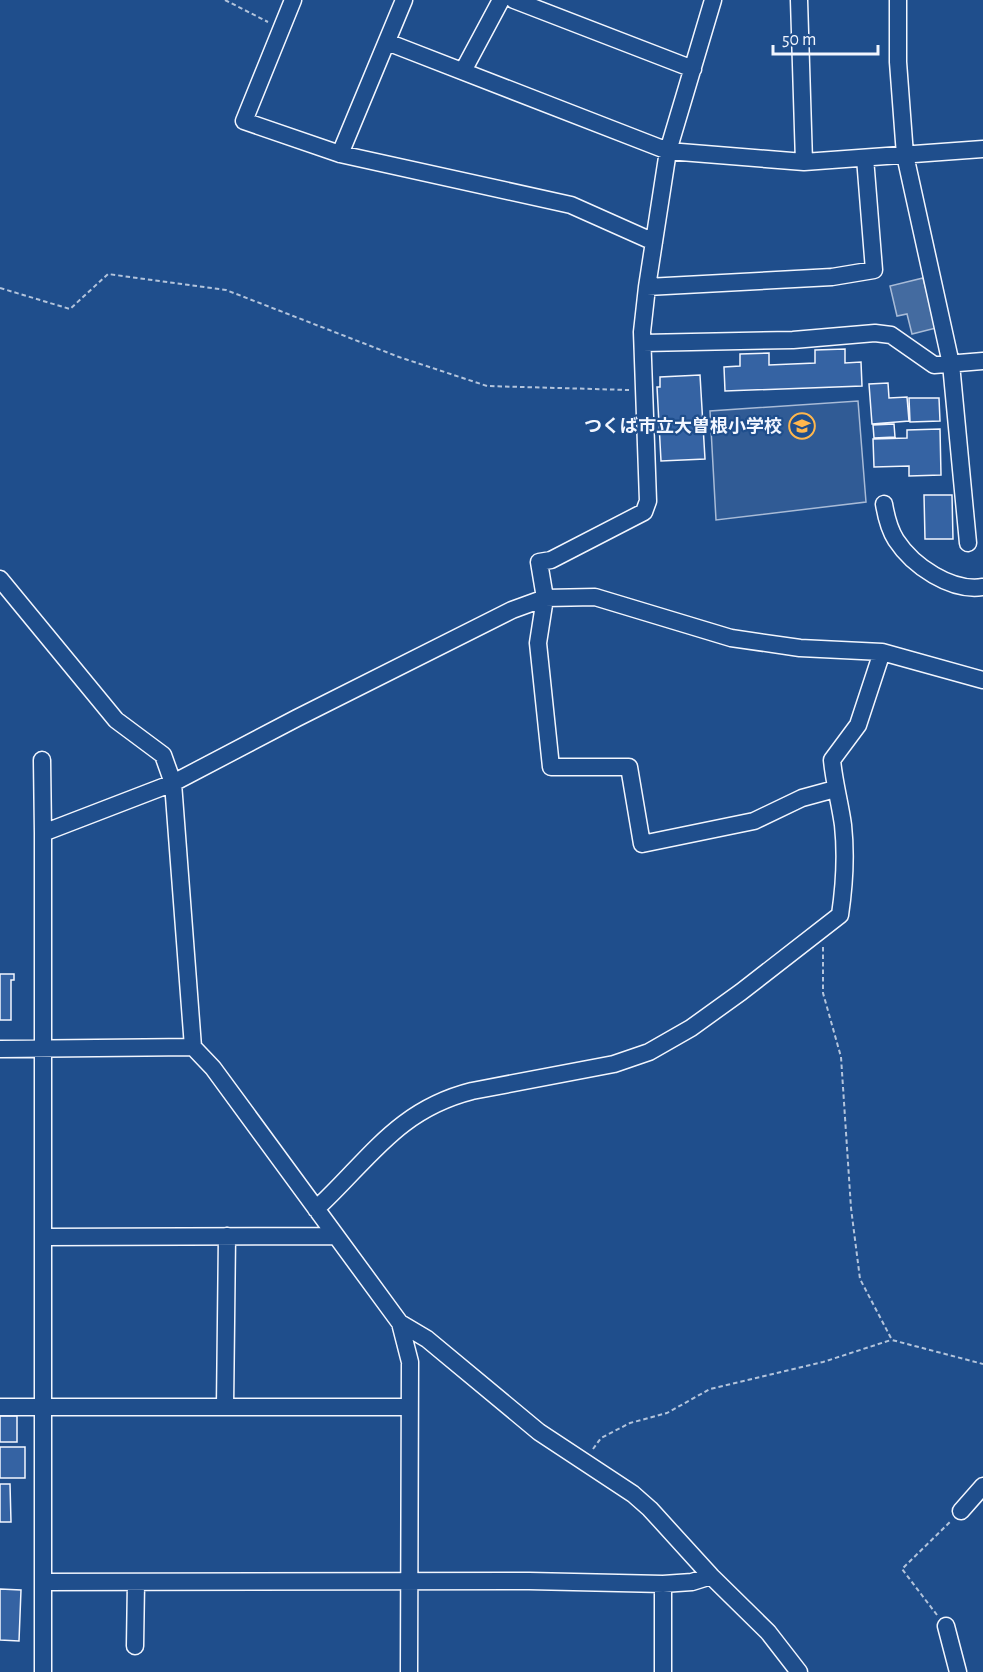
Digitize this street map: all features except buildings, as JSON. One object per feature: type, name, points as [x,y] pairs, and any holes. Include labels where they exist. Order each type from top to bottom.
[{"type":"street","points":[[293,0],[244,121],[340,154],[571,205],[654,242]]},
{"type":"street","points":[[340,154],[404,0]]},
{"type":"street","points":[[463,71],[501,0]]},
{"type":"street","points":[[514,0],[693,69]]},
{"type":"street","points":[[714,0],[668,151],[647,287],[643,343],[648,501],[644,512],[551,560],[539,562],[545,598],[538,643],[551,767],[629,767],[642,844],[754,821],[802,798],[835,789]]},
{"type":"street","points":[[798,0],[804,162]]},
{"type":"street","points":[[898,0],[898,62],[905,155],[951,364],[968,543]]},
{"type":"street","points":[[387,42],[668,151],[804,162],[983,149]]},
{"type":"street","points":[[647,287],[832,277],[874,270],[865,158]]},
{"type":"street","points":[[643,343],[793,340],[874,333],[891,335],[934,365],[983,361]]},
{"type":"street","points":[[884,504],[890,530],[916,562],[946,582],[967,589],[983,587]]},
{"type":"street","points":[[0,579],[116,720],[163,754],[173,783],[193,1047],[213,1068],[400,1323],[427,1340],[539,1432],[633,1494],[768,1632],[799,1672]]},
{"type":"street","points":[[43,833],[173,783],[512,609],[545,598],[595,597],[731,638],[800,648],[882,652],[983,680]]},
{"type":"street","points":[[316,1209],[396,1128],[422,1110],[451,1096],[614,1064],[649,1052],[692,1028],[840,915],[843,893],[843,826],[835,789],[832,760],[858,725],[882,652]]},
{"type":"street","points":[[42,760],[43,1672]]},
{"type":"street","points":[[0,1049],[193,1047]]},
{"type":"street","points":[[225,1407],[227,1236]]},
{"type":"street","points":[[43,1237],[335,1236]]},
{"type":"street","points":[[400,1323],[410,1362],[409,1672]]},
{"type":"street","points":[[0,1407],[409,1407]]},
{"type":"street","points":[[961,1511],[983,1486]]},
{"type":"street","points":[[43,1582],[530,1581],[663,1584],[692,1582],[711,1576]]},
{"type":"street","points":[[135,1646],[136,1582]]},
{"type":"street","points":[[663,1584],[663,1672]]},
{"type":"street","points":[[946,1626],[958,1672]]},
{"type":"path","points":[[225,0],[282,29]]},
{"type":"path","points":[[0,288],[70,309],[108,274],[226,290],[399,357],[487,386],[644,391]]},
{"type":"path","points":[[822,930],[823,993],[841,1057],[851,1208],[860,1279],[892,1340]]},
{"type":"path","points":[[584,1461],[602,1438],[630,1423],[667,1413],[710,1389],[824,1362],[892,1340],[983,1364]]},
{"type":"path","points":[[946,1626],[902,1569],[961,1511]]},
{"type":"shaded area","points":[[923,278],[936,328],[912,334],[907,314],[897,316],[890,286]]},
{"type":"shaded area","points":[[858,401],[866,502],[716,520],[710,411]]},
{"type":"place","name":"つくば市立大曽根小学校","points":[[802,426]]}]
